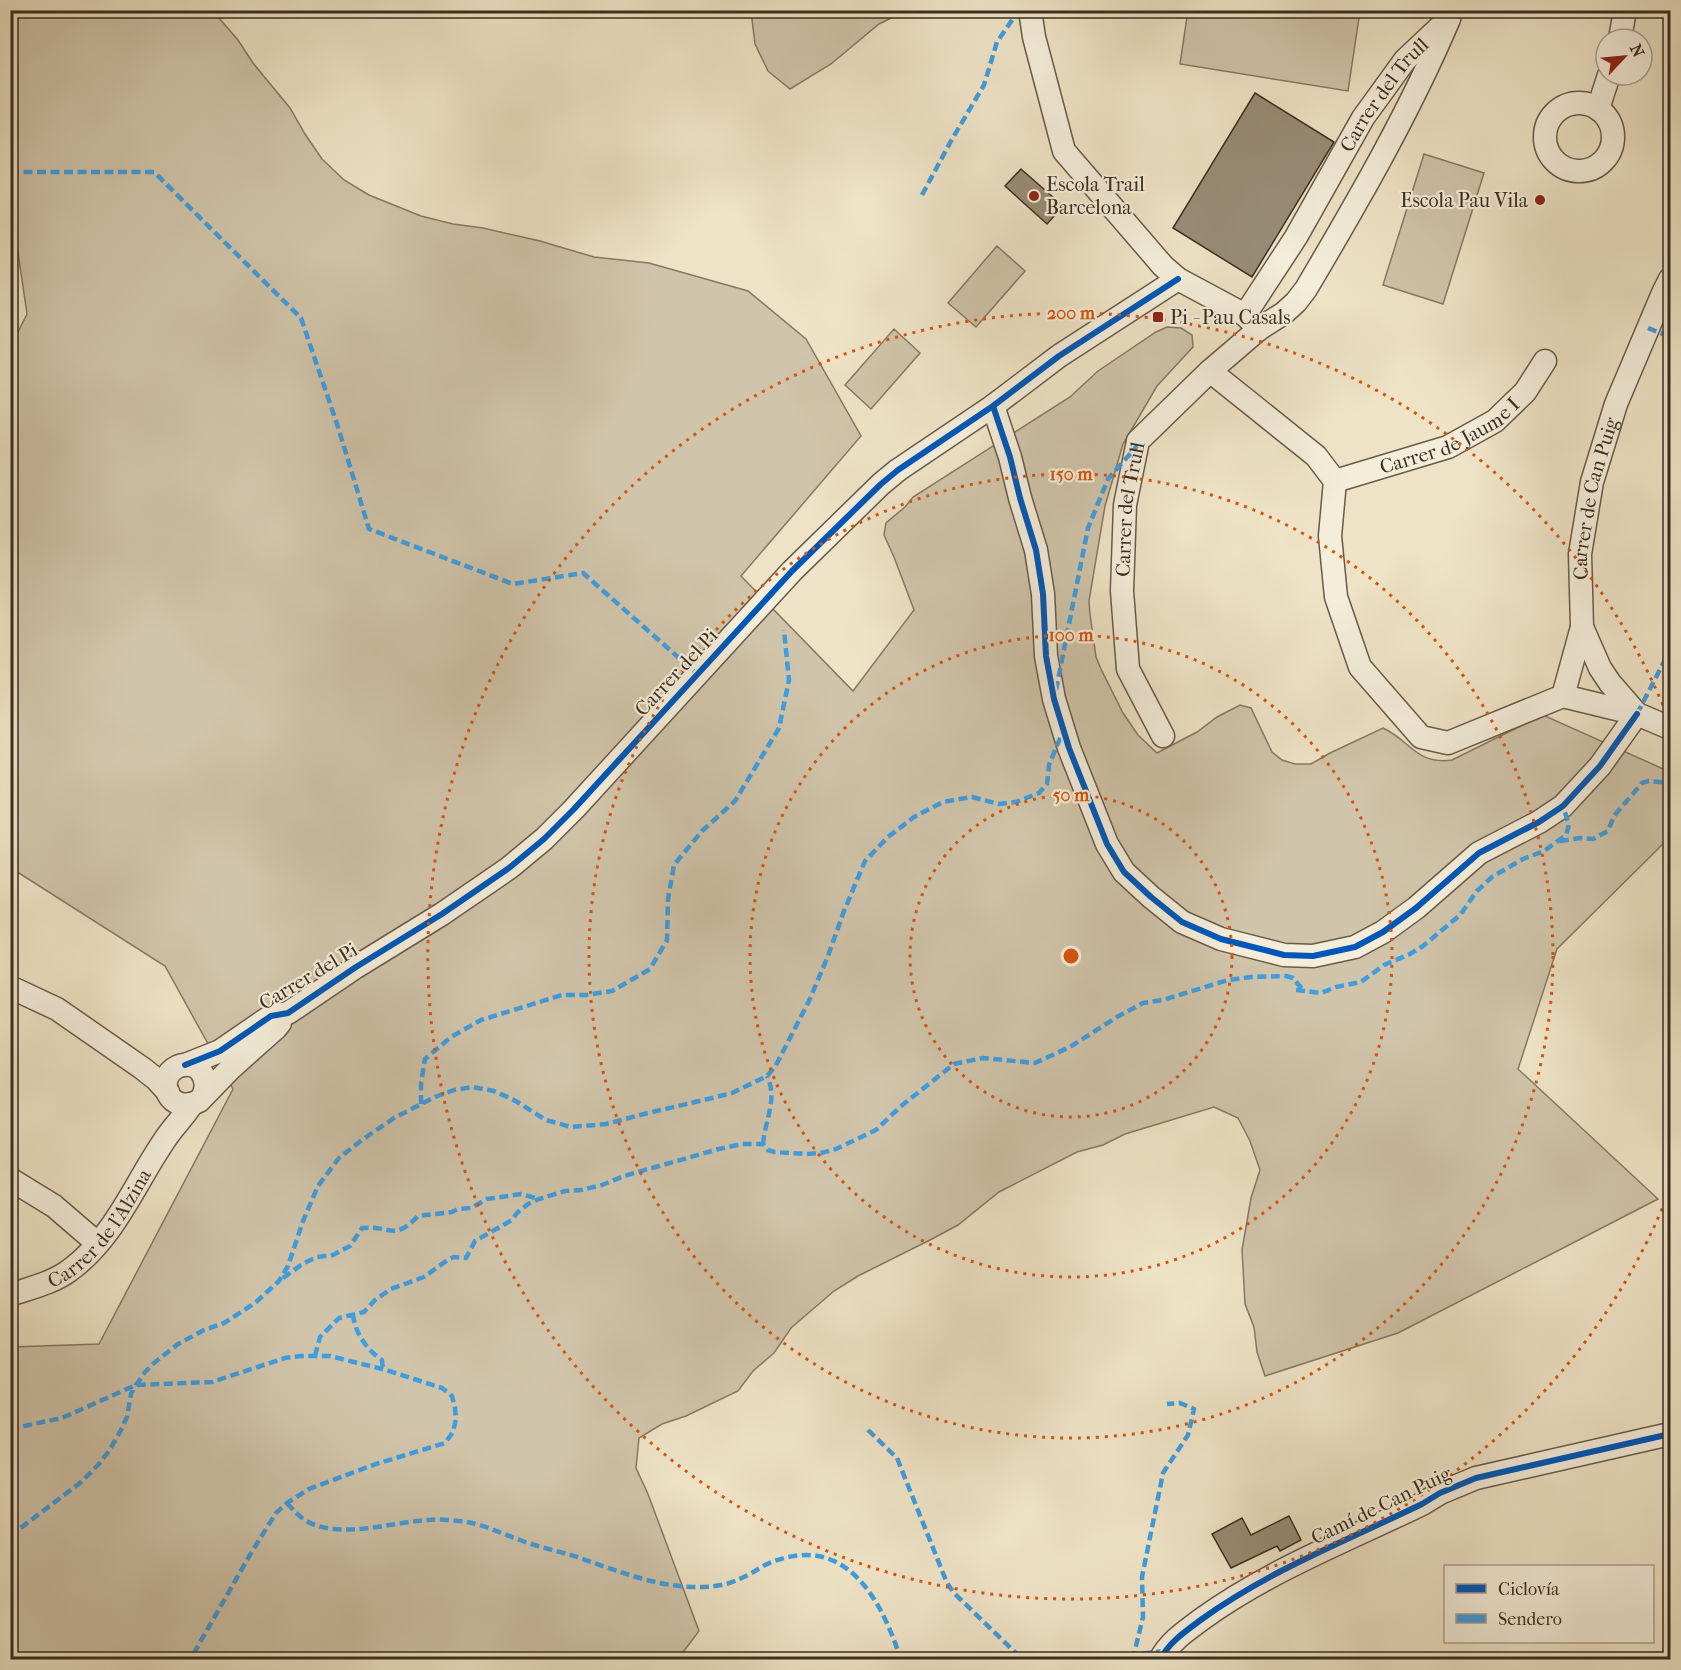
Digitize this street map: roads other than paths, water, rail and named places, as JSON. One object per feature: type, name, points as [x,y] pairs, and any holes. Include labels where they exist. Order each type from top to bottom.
[{"type":"street","points":[[1030,10],[1034,37],[1064,151],[1163,266],[1178,279],[1252,322]]},
{"type":"street","points":[[1622,27],[1625,10]]},
{"type":"street","name":"Carrer del Trull","points":[[1252,322],[1284,313],[1306,289],[1380,161],[1427,70],[1450,15]]},
{"type":"street","name":"Carrer del Trull","points":[[1163,736],[1128,669],[1122,591],[1125,506],[1138,441],[1210,371],[1252,322],[1296,237],[1363,118],[1405,60],[1450,15]]},
{"type":"street","points":[[1598,109],[1605,87]]},
{"type":"street","name":"Carrer del Pi","points":[[198,1100],[276,1028],[288,1012],[442,914],[509,868],[544,839],[792,571],[898,470],[993,406],[1059,356],[1178,279]]},
{"type":"street","name":"Carrer de Can Puig","points":[[1637,714],[1600,668],[1582,627],[1580,554],[1592,482],[1616,404],[1671,279]]},
{"type":"street","name":"Carrer de Jaume I","points":[[1335,481],[1448,447],[1495,421],[1525,392],[1545,362]]},
{"type":"street","points":[[1210,371],[1317,456],[1335,481],[1330,536],[1336,597],[1360,667],[1421,737],[1448,743],[1563,696],[1637,714],[1671,728]]},
{"type":"street","points":[[993,406],[1036,550],[1043,594],[1046,656],[1054,699],[1069,748],[1107,844],[1124,872],[1182,922],[1221,939],[1284,955],[1313,956],[1355,947],[1383,932],[1416,908],[1479,853],[1539,822],[1563,806],[1600,766],[1637,714]]},
{"type":"street","points":[[1563,696],[1582,627]]},
{"type":"street","points":[[10,987],[57,1009],[142,1068],[156,1079],[168,1094],[179,1104],[185,1106],[198,1100],[206,1090],[205,1078],[197,1068],[191,1065],[181,1066],[168,1076],[166,1082],[168,1094]]},
{"type":"street","name":"Carrer del Pi","points":[[142,1068],[181,1066],[220,1051],[271,1016],[288,1012]]},
{"type":"street","name":"Carrer de l'Alzina","points":[[165,1138],[172,1118],[172,1107],[168,1094]]},
{"type":"street","name":"Carrer de l'Alzina","points":[[10,1295],[46,1283],[69,1271],[97,1244],[127,1204],[165,1138],[198,1100]]},
{"type":"street","points":[[10,1179],[54,1206],[97,1244]]},
{"type":"street","name":"Camí de Can Puig","points":[[1162,1655],[1187,1630],[1240,1593],[1268,1577],[1450,1489],[1476,1478],[1671,1434]]},
{"type":"place","name":"Escola Trail Barcelona","points":[[1034,196]]},
{"type":"place","name":"Escola Pau Vila","points":[[1540,200]]},
{"type":"place","name":"Pi - Pau Casals","points":[[1158,317]]}]
